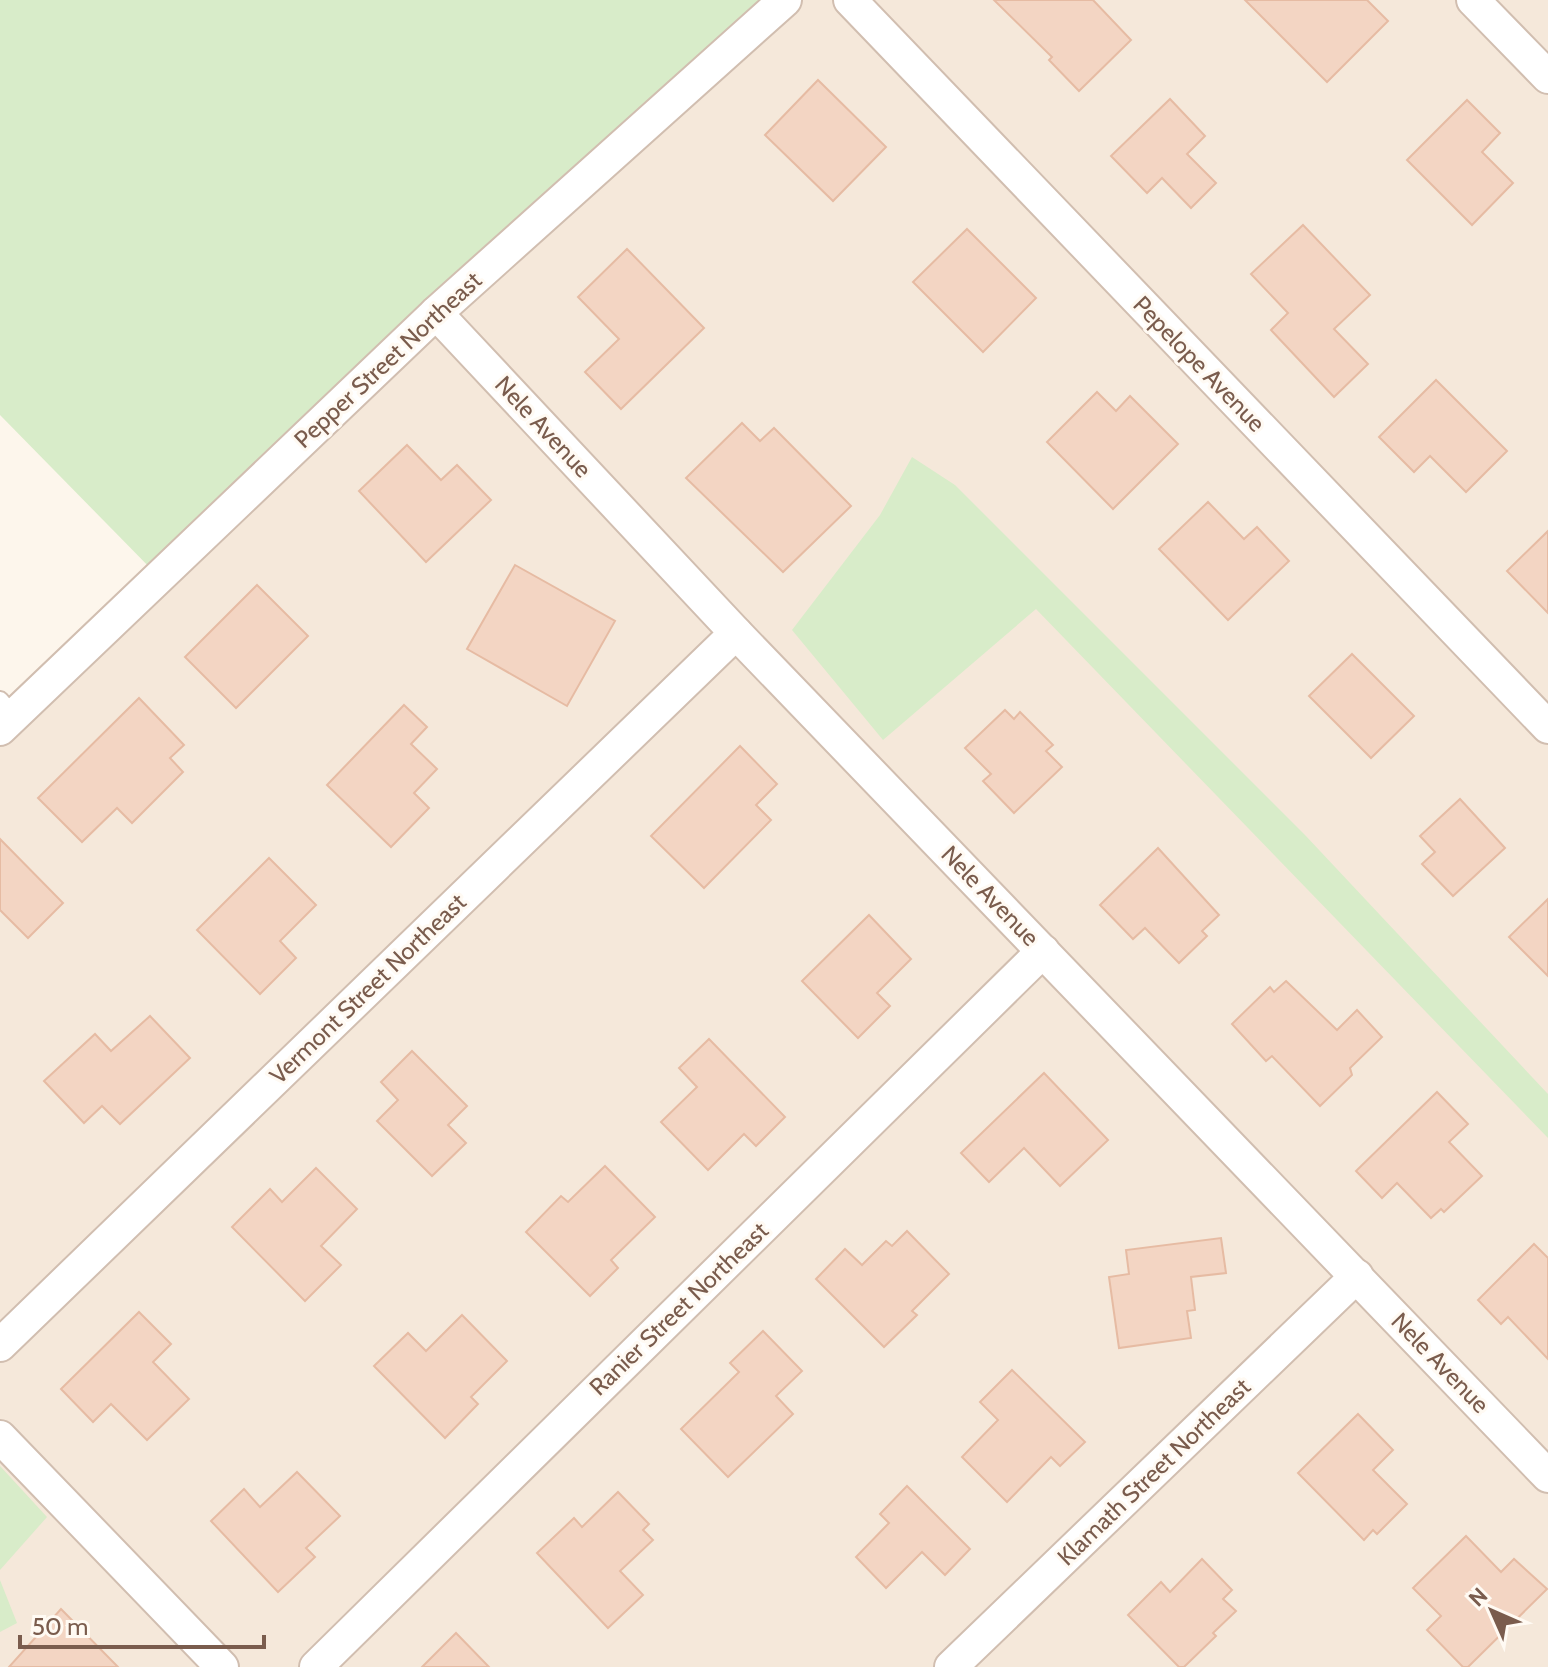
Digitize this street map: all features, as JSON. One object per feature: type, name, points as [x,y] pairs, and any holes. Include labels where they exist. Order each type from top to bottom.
[{"type":"street","name":"Pepper Street Northeast","points":[[5,715],[436,313],[785,0]]},
{"type":"street","name":"Pepelope Avenue","points":[[850,0],[1548,727]]},
{"type":"street","points":[[1473,0],[1548,77]]},
{"type":"street","name":"Nele Avenue","points":[[436,313],[736,633],[1548,1476]]},
{"type":"street","name":"Vermont Street Northeast","points":[[0,1345],[736,633]]},
{"type":"street","name":"Ranier Street Northeast","points":[[316,1667],[1043,951]]},
{"type":"street","name":"Klamath Street Northeast","points":[[951,1667],[1357,1276]]},
{"type":"street","points":[[0,1437],[222,1667]]},
{"type":"shaded area","points":[[785,0],[1548,0],[1548,1667],[0,1667],[0,729]]},
{"type":"green space","points":[[0,0],[789,0],[159,577],[0,415]]},
{"type":"green space","points":[[912,457],[955,485],[1305,835],[1548,1094],[1548,1138],[1036,609],[883,740],[792,630],[880,515]]},
{"type":"green space","points":[[0,1466],[47,1517],[0,1570]]},
{"type":"green space","points":[[0,1580],[17,1623],[0,1632]]},
{"type":"building","points":[[994,0],[1093,0],[1131,40],[1079,91],[1049,60],[1052,57]]},
{"type":"building","points":[[1245,0],[1367,0],[1388,21],[1327,82]]},
{"type":"building","points":[[818,80],[886,147],[833,201],[765,135]]},
{"type":"building","points":[[1170,99],[1205,136],[1187,154],[1216,183],[1191,208],[1162,178],[1147,193],[1111,156]]},
{"type":"building","points":[[1467,100],[1500,133],[1482,152],[1513,183],[1472,225],[1407,160]]},
{"type":"building","points":[[1303,225],[1370,295],[1334,329],[1368,364],[1334,397],[1271,330],[1288,313],[1251,274]]},
{"type":"building","points":[[967,229],[1036,298],[983,352],[913,282]]},
{"type":"building","points":[[627,249],[704,328],[621,409],[585,372],[619,339],[578,297]]},
{"type":"building","points":[[1436,380],[1507,451],[1466,492],[1430,456],[1414,472],[1379,437]]},
{"type":"building","points":[[1097,392],[1116,411],[1130,396],[1178,444],[1113,509],[1047,442]]},
{"type":"building","points":[[742,423],[760,441],[774,428],[851,506],[783,572],[686,478]]},
{"type":"building","points":[[407,445],[441,480],[457,465],[491,500],[426,562],[359,491]]},
{"type":"building","points":[[1208,502],[1244,539],[1257,527],[1289,561],[1228,620],[1159,549]]},
{"type":"building","points":[[1548,531],[1548,613],[1507,571]]},
{"type":"building","points":[[515,565],[615,621],[567,706],[467,649]]},
{"type":"building","points":[[257,585],[308,636],[236,708],[185,657]]},
{"type":"building","points":[[1352,654],[1414,716],[1371,758],[1309,696]]},
{"type":"building","points":[[139,698],[184,745],[170,758],[183,772],[132,823],[117,808],[82,842],[38,798]]},
{"type":"building","points":[[404,705],[427,727],[411,744],[437,769],[414,793],[429,808],[391,847],[327,785]]},
{"type":"building","points":[[1005,710],[1014,719],[1020,712],[1053,745],[1046,751],[1062,767],[1014,813],[983,781],[991,774],[965,748]]},
{"type":"building","points":[[740,746],[777,784],[756,805],[771,820],[704,888],[651,836]]},
{"type":"building","points":[[1460,799],[1505,848],[1453,896],[1422,864],[1435,852],[1420,836]]},
{"type":"building","points":[[0,839],[63,903],[28,938],[0,910]]},
{"type":"building","points":[[1158,848],[1219,915],[1202,931],[1207,936],[1179,963],[1145,928],[1133,939],[1100,905]]},
{"type":"building","points":[[269,858],[316,905],[280,941],[296,958],[260,994],[197,930]]},
{"type":"building","points":[[1548,899],[1548,976],[1509,937]]},
{"type":"building","points":[[869,915],[911,959],[877,993],[890,1006],[858,1038],[802,981]]},
{"type":"building","points":[[1286,981],[1337,1030],[1357,1010],[1382,1037],[1350,1068],[1352,1075],[1320,1106],[1272,1056],[1266,1061],[1232,1024],[1270,987],[1274,992]]},
{"type":"building","points":[[150,1016],[190,1058],[120,1124],[102,1106],[84,1123],[44,1081],[95,1034],[111,1051]]},
{"type":"building","points":[[709,1039],[785,1117],[756,1146],[744,1134],[708,1170],[661,1122],[697,1087],[679,1068]]},
{"type":"building","points":[[412,1051],[467,1106],[448,1125],[466,1143],[432,1176],[377,1121],[398,1100],[381,1082]]},
{"type":"building","points":[[1044,1073],[1108,1140],[1060,1186],[1024,1148],[989,1182],[961,1153]]},
{"type":"building","points":[[1437,1092],[1468,1124],[1449,1142],[1482,1176],[1444,1212],[1441,1209],[1431,1218],[1397,1183],[1382,1198],[1356,1171]]},
{"type":"building","points":[[605,1166],[655,1217],[611,1260],[618,1268],[590,1296],[526,1232],[561,1196],[568,1202]]},
{"type":"building","points":[[316,1168],[357,1209],[321,1246],[341,1265],[305,1301],[232,1227],[270,1189],[282,1202]]},
{"type":"building","points":[[907,1231],[949,1274],[912,1311],[917,1315],[884,1347],[816,1279],[845,1249],[862,1265],[886,1241],[892,1246]]},
{"type":"building","points":[[1221,1238],[1226,1273],[1191,1277],[1195,1310],[1187,1311],[1191,1338],[1119,1348],[1109,1277],[1129,1274],[1126,1250]]},
{"type":"building","points":[[1534,1244],[1548,1258],[1548,1359],[1508,1317],[1501,1324],[1478,1300]]},
{"type":"building","points":[[139,1312],[171,1344],[153,1362],[189,1399],[147,1440],[111,1404],[93,1422],[61,1389]]},
{"type":"building","points":[[462,1315],[507,1361],[471,1397],[478,1404],[445,1438],[374,1366],[408,1333],[426,1351]]},
{"type":"building","points":[[763,1331],[802,1371],[776,1396],[793,1414],[728,1477],[681,1429],[739,1372],[730,1363]]},
{"type":"building","points":[[1012,1370],[1085,1442],[1060,1466],[1051,1457],[1007,1502],[962,1457],[998,1420],[980,1402]]},
{"type":"building","points":[[1358,1414],[1393,1450],[1373,1470],[1407,1504],[1377,1534],[1373,1530],[1364,1540],[1298,1473]]},
{"type":"building","points":[[297,1472],[340,1516],[306,1548],[315,1557],[278,1592],[211,1521],[244,1489],[260,1507]]},
{"type":"building","points":[[907,1486],[970,1549],[945,1575],[922,1552],[886,1588],[856,1557],[889,1523],[880,1514]]},
{"type":"building","points":[[618,1492],[649,1524],[643,1530],[653,1540],[620,1571],[643,1595],[608,1628],[537,1553],[574,1518],[582,1527]]},
{"type":"building","points":[[1466,1536],[1501,1572],[1514,1559],[1547,1589],[1468,1667],[1463,1667],[1427,1630],[1441,1616],[1413,1588]]},
{"type":"building","points":[[1202,1559],[1232,1590],[1223,1599],[1236,1611],[1213,1633],[1216,1636],[1184,1667],[1179,1667],[1128,1615],[1161,1582],[1170,1592]]},
{"type":"building","points":[[61,1609],[118,1667],[9,1667]]},
{"type":"building","points":[[456,1633],[489,1667],[422,1667]]}]
